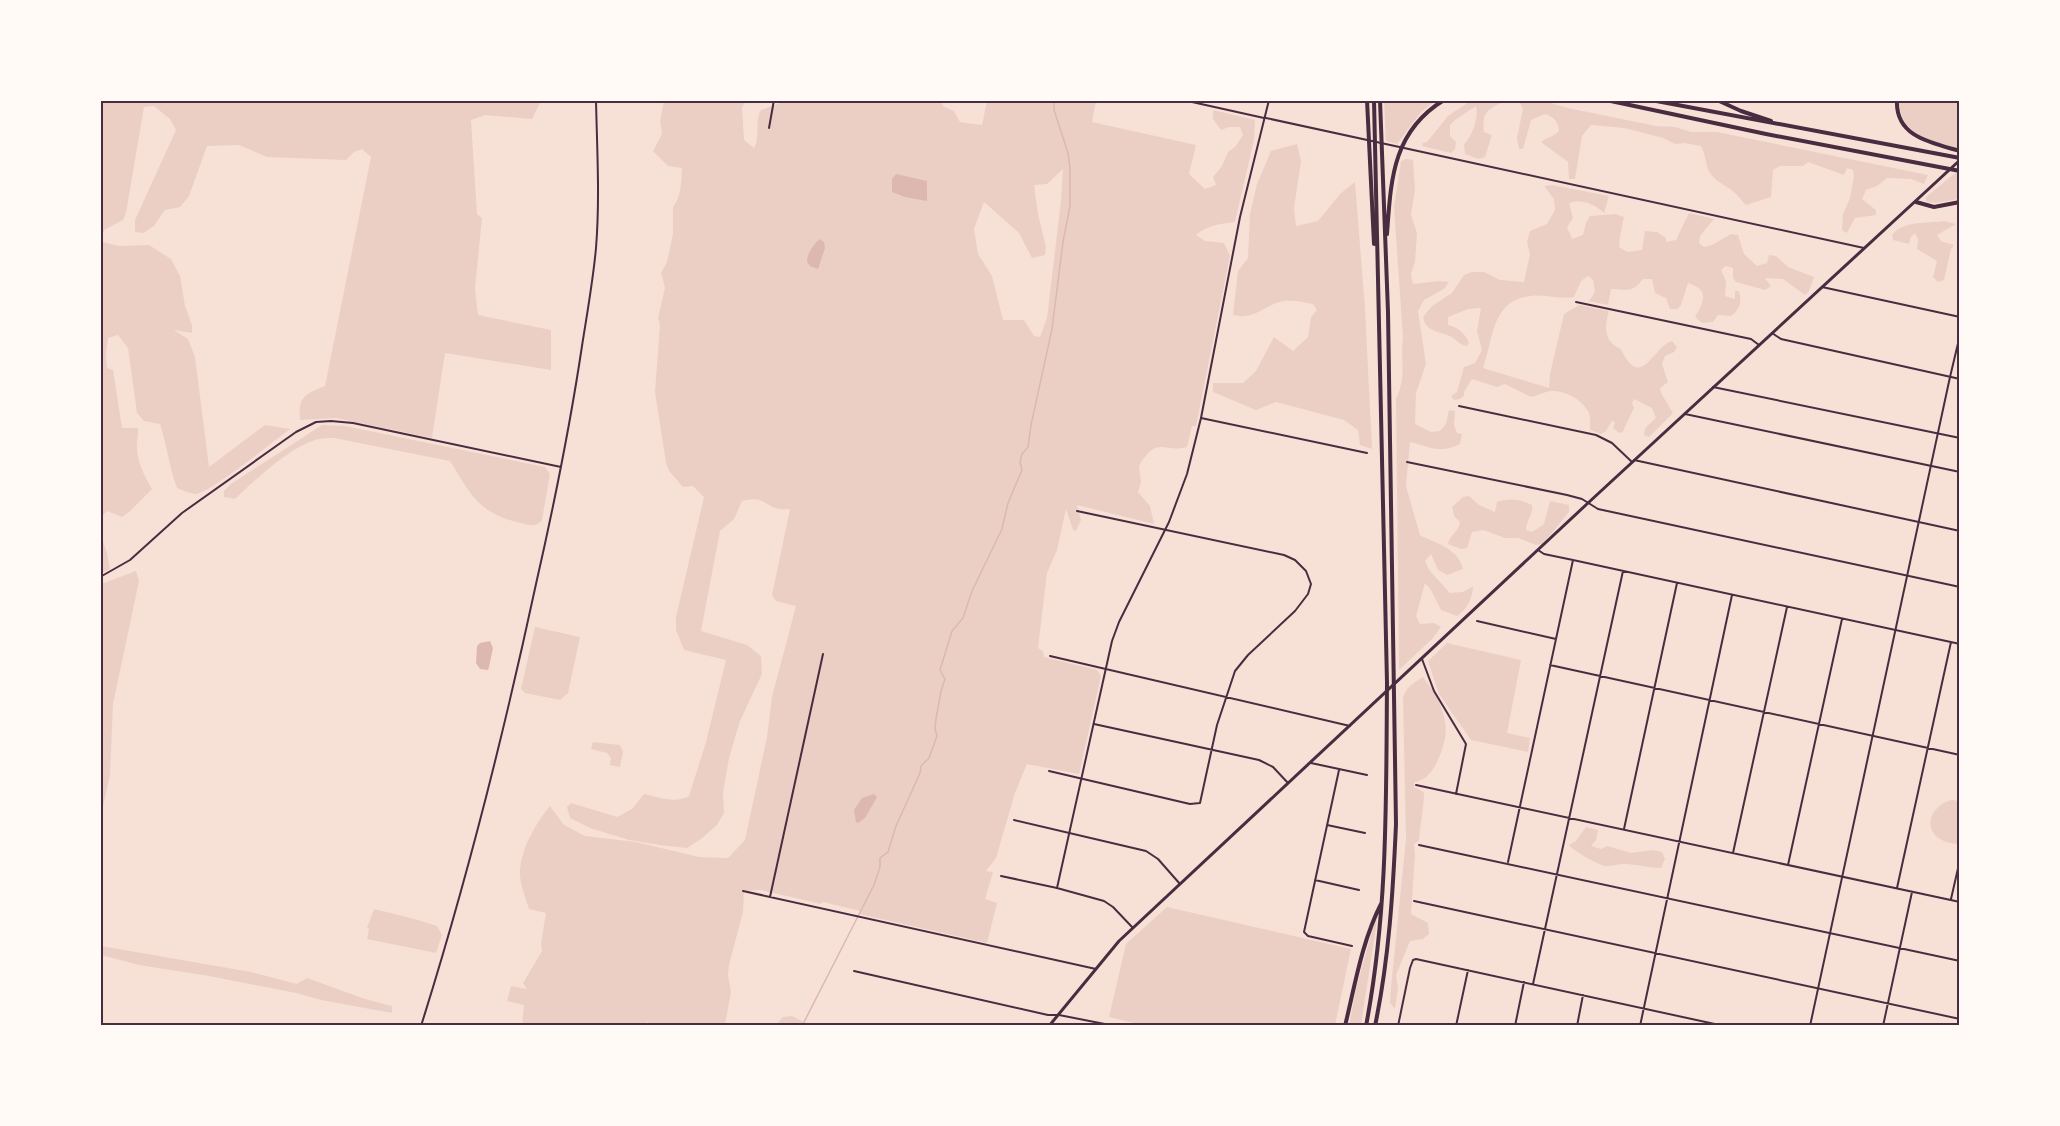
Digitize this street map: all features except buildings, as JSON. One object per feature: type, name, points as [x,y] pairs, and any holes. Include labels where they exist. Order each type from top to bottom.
[{"type":"highway","points":[[1367,100],[1378,290]]},
{"type":"highway","points":[[1366,1026],[1383,901],[1387,683],[1374,100]]},
{"type":"highway","points":[[1375,1026],[1389,930],[1396,824],[1386,252],[1380,100]]},
{"type":"highway","points":[[1386,252],[1390,187],[1396,159],[1404,140],[1417,123],[1444,100]]},
{"type":"highway","points":[[1606,100],[1646,110],[1959,171]]},
{"type":"highway","points":[[1651,100],[1959,159]]},
{"type":"highway","points":[[1717,100],[1740,111],[1788,126]]},
{"type":"highway","points":[[1897,100],[1900,119],[1909,131],[1920,139],[1959,151]]},
{"type":"highway","points":[[1916,202],[1934,207],[1959,202]]},
{"type":"highway","points":[[1345,1026],[1365,950],[1383,901]]},
{"type":"main road","points":[[1049,1026],[1119,941],[1633,461],[1916,202],[1959,159]]},
{"type":"street","points":[[421,1026],[475,846],[512,696],[561,467],[578,374],[596,249],[598,215],[596,100]]},
{"type":"street","points":[[769,128],[774,100]]},
{"type":"street","points":[[1183,100],[1864,248]]},
{"type":"street","points":[[1057,888],[1105,670],[1119,622],[1181,494],[1201,418],[1240,217],[1269,100]]},
{"type":"street","points":[[1822,286],[1959,317]]},
{"type":"street","points":[[1576,302],[1751,339],[1759,345]]},
{"type":"street","points":[[1772,333],[1781,339],[1959,378]]},
{"type":"street","points":[[1810,1026],[1959,335]]},
{"type":"street","points":[[1713,387],[1959,438]]},
{"type":"street","points":[[1459,406],[1596,435],[1611,443],[1633,461],[1959,531]]},
{"type":"street","points":[[1685,414],[1959,472]]},
{"type":"street","points":[[1201,418],[1367,453]]},
{"type":"street","points":[[100,577],[130,560],[182,513],[264,454],[296,432],[316,422],[352,423],[561,467]]},
{"type":"street","points":[[1407,462],[1567,495],[1598,509],[1959,587]]},
{"type":"street","points":[[1049,771],[1195,805],[1202,801],[1217,725],[1237,668],[1305,600],[1310,589],[1310,578],[1300,564],[1284,555],[1077,511]]},
{"type":"street","points":[[1538,550],[1545,554],[1959,644]]},
{"type":"street","points":[[1507,864],[1574,560]]},
{"type":"street","points":[[1533,984],[1623,571]]},
{"type":"street","points":[[1623,830],[1677,583]]},
{"type":"street","points":[[1640,1026],[1732,595]]},
{"type":"street","points":[[1733,854],[1787,606]]},
{"type":"street","points":[[1788,866],[1842,619]]},
{"type":"street","points":[[1477,621],[1556,639]]},
{"type":"street","points":[[1897,889],[1951,642]]},
{"type":"street","points":[[770,897],[823,654]]},
{"type":"street","points":[[1050,656],[1350,726]]},
{"type":"street","points":[[1422,658],[1434,691],[1466,744],[1456,794]]},
{"type":"street","points":[[1551,665],[1959,755]]},
{"type":"street","points":[[1094,724],[1266,763],[1273,767],[1287,783]]},
{"type":"street","points":[[1310,762],[1367,775]]},
{"type":"street","points":[[1339,770],[1304,930],[1308,936],[1352,946]]},
{"type":"street","points":[[1416,785],[1959,902]]},
{"type":"street","points":[[1014,820],[1150,853],[1180,884]]},
{"type":"street","points":[[1327,825],[1365,833]]},
{"type":"street","points":[[1419,845],[1959,961]]},
{"type":"street","points":[[1951,900],[1959,864]]},
{"type":"street","points":[[1000,876],[1057,888],[1110,903],[1133,928]]},
{"type":"street","points":[[1315,880],[1359,890]]},
{"type":"street","points":[[743,891],[1096,969]]},
{"type":"street","points":[[1883,1026],[1912,892]]},
{"type":"street","points":[[1414,901],[1959,1019]]},
{"type":"street","points":[[1398,1026],[1410,968],[1413,960],[1416,959],[1724,1026]]},
{"type":"street","points":[[1456,1026],[1468,970]]},
{"type":"street","points":[[854,971],[1053,1016],[1115,1026]]},
{"type":"street","points":[[1515,1026],[1524,982]]},
{"type":"street","points":[[1576,1026],[1583,995]]},
{"type":"shaded area","points":[[1384,100],[1435,101],[1421,112],[1397,144],[1386,141]]},
{"type":"shaded area","points":[[101,101],[541,101],[532,119],[485,115],[471,120],[477,214],[482,218],[475,289],[478,315],[551,330],[551,370],[445,353],[432,438],[336,418],[300,420],[300,406],[304,397],[325,386],[371,157],[362,149],[354,152],[346,160],[267,157],[239,145],[207,146],[189,196],[180,207],[165,210],[154,226],[143,233],[135,232],[135,220],[176,130],[170,119],[154,106],[144,107],[126,213],[123,220],[104,230],[101,238]]},
{"type":"shaded area","points":[[664,101],[746,101],[742,107],[744,140],[754,148],[761,110],[781,101],[942,101],[943,106],[954,111],[960,122],[982,125],[987,101],[1096,101],[1092,122],[1196,145],[1189,174],[1205,189],[1216,185],[1213,177],[1222,166],[1228,152],[1235,147],[1243,135],[1240,127],[1221,130],[1213,119],[1213,110],[1255,120],[1254,140],[1235,222],[1210,227],[1196,235],[1205,241],[1224,243],[1230,256],[1196,426],[1192,426],[1187,447],[1156,448],[1139,466],[1141,482],[1138,492],[1150,506],[1154,524],[1077,505],[1081,520],[1076,531],[1073,530],[1066,509],[1057,550],[1047,573],[1038,648],[1043,651],[1044,657],[1097,670],[1101,676],[1079,774],[1027,764],[1015,793],[996,858],[986,871],[993,872],[985,899],[997,903],[987,943],[859,914],[860,911],[823,902],[821,904],[761,890],[744,891],[743,912],[729,965],[731,992],[725,1025],[708,1025],[707,1023],[701,1026],[654,1026],[647,1022],[642,1026],[522,1025],[524,1005],[507,1001],[511,986],[527,989],[523,983],[542,951],[541,943],[546,913],[529,909],[520,876],[525,848],[539,821],[550,806],[564,825],[585,836],[636,842],[699,857],[728,858],[745,840],[767,737],[772,697],[796,606],[776,601],[772,595],[790,509],[775,508],[758,500],[742,501],[734,519],[720,531],[701,631],[747,645],[761,656],[762,674],[740,721],[729,758],[723,793],[724,813],[717,825],[687,848],[629,840],[590,828],[570,818],[567,807],[571,803],[617,817],[632,809],[644,794],[673,800],[689,796],[706,742],[726,660],[684,650],[676,630],[676,617],[704,497],[693,486],[683,487],[669,471],[655,392],[660,325],[658,318],[665,288],[661,273],[667,262],[673,234],[673,207],[680,193],[682,168],[668,166],[653,151],[662,134],[660,121]],"holes":[[[1063,169],[1047,318],[1040,337],[1034,336],[1024,320],[1003,320],[992,276],[978,254],[974,229],[984,202],[1019,233],[1032,258],[1045,255],[1046,247],[1034,185],[1047,184]]]},
{"type":"shaded area","points":[[1470,101],[1505,101],[1490,109],[1485,115],[1484,132],[1492,135],[1485,157],[1478,159],[1465,154],[1464,144],[1470,137],[1477,116],[1476,106],[1450,125],[1450,136],[1456,142],[1455,149],[1451,153],[1422,146],[1448,116]]},
{"type":"shaded area","points":[[1505,101],[1544,101],[1656,126],[1675,127],[1691,132],[1717,132],[1928,175],[1924,184],[1911,179],[1887,178],[1877,186],[1866,190],[1862,199],[1876,210],[1876,215],[1855,218],[1847,233],[1842,230],[1843,214],[1850,198],[1853,170],[1847,168],[1844,175],[1808,162],[1803,166],[1780,166],[1773,170],[1771,197],[1746,205],[1733,191],[1710,173],[1701,146],[1675,144],[1663,138],[1624,128],[1591,125],[1582,136],[1575,179],[1569,179],[1568,162],[1541,142],[1559,131],[1555,120],[1545,114],[1531,120],[1523,149],[1519,149],[1517,138],[1523,108],[1519,102]]},
{"type":"shaded area","points":[[1899,101],[1959,101],[1959,149],[1928,139],[1911,129],[1905,122]]},
{"type":"shaded area","points":[[1297,144],[1301,161],[1294,208],[1296,226],[1318,221],[1341,193],[1355,182],[1365,308],[1372,449],[1360,445],[1358,430],[1344,420],[1276,402],[1256,410],[1213,392],[1213,383],[1243,383],[1256,371],[1274,337],[1293,351],[1308,337],[1311,317],[1317,310],[1313,304],[1283,301],[1251,315],[1233,315],[1238,271],[1248,258],[1250,214],[1257,184],[1271,151]]},
{"type":"shaded area","points":[[1413,160],[1415,190],[1411,215],[1417,233],[1415,262],[1411,274],[1413,284],[1449,282],[1444,289],[1424,300],[1418,311],[1426,364],[1416,393],[1415,424],[1431,432],[1440,431],[1446,424],[1449,410],[1455,411],[1454,425],[1457,433],[1462,434],[1460,444],[1447,449],[1435,449],[1410,442],[1406,486],[1420,535],[1452,551],[1463,569],[1447,575],[1438,570],[1431,554],[1425,561],[1430,571],[1450,593],[1463,592],[1473,586],[1469,603],[1457,616],[1441,610],[1425,583],[1416,616],[1420,624],[1434,623],[1441,627],[1432,639],[1399,670],[1396,399],[1402,375],[1403,338],[1394,207],[1401,161]]},
{"type":"shaded area","points":[[1955,173],[1959,174],[1959,199],[1936,203],[1927,202],[1925,198]]},
{"type":"shaded area","points":[[896,174],[927,181],[927,201],[892,192],[892,179]]},
{"type":"shaded area","points":[[1552,185],[1609,196],[1604,213],[1588,203],[1569,203],[1573,218],[1567,227],[1572,239],[1583,235],[1590,216],[1615,214],[1624,217],[1619,247],[1627,252],[1642,250],[1645,231],[1657,232],[1666,238],[1666,242],[1676,240],[1689,213],[1714,219],[1700,236],[1699,243],[1704,247],[1731,234],[1738,235],[1744,254],[1757,266],[1767,263],[1769,255],[1776,256],[1788,267],[1814,277],[1809,291],[1805,295],[1783,279],[1765,278],[1771,286],[1765,290],[1736,282],[1733,278],[1733,268],[1726,266],[1721,270],[1726,281],[1725,296],[1735,299],[1735,291],[1739,291],[1739,305],[1731,316],[1718,315],[1713,322],[1702,323],[1695,317],[1703,296],[1695,286],[1688,283],[1681,305],[1677,309],[1670,309],[1666,298],[1655,293],[1652,279],[1643,279],[1636,287],[1629,290],[1611,289],[1608,305],[1589,301],[1595,292],[1593,280],[1588,276],[1581,281],[1574,297],[1531,296],[1518,299],[1508,305],[1496,322],[1483,368],[1549,388],[1550,374],[1564,314],[1579,305],[1609,311],[1606,323],[1608,338],[1621,349],[1628,361],[1635,367],[1641,367],[1647,363],[1665,344],[1672,341],[1677,347],[1674,352],[1665,356],[1662,364],[1668,382],[1660,388],[1673,413],[1649,437],[1644,435],[1645,428],[1656,418],[1652,408],[1634,399],[1632,403],[1634,408],[1622,433],[1613,428],[1615,422],[1612,421],[1606,431],[1601,434],[1590,430],[1590,415],[1585,406],[1561,392],[1550,391],[1531,397],[1505,384],[1497,387],[1472,379],[1464,396],[1454,400],[1451,396],[1457,392],[1464,367],[1475,363],[1482,350],[1477,331],[1481,308],[1468,309],[1448,317],[1448,325],[1463,333],[1469,342],[1467,346],[1430,328],[1423,317],[1432,306],[1452,293],[1464,275],[1472,272],[1484,272],[1500,280],[1524,282],[1530,254],[1527,242],[1530,231],[1547,224],[1555,210],[1554,199],[1544,186]]},
{"type":"shaded area","points":[[1944,221],[1956,224],[1937,235],[1941,241],[1954,245],[1944,280],[1938,282],[1933,277],[1937,261],[1917,249],[1918,239],[1915,233],[1909,244],[1893,240],[1892,235],[1902,227],[1916,223]]},
{"type":"shaded area","points":[[101,238],[103,242],[119,246],[149,245],[171,259],[180,276],[192,333],[174,330],[188,339],[195,357],[209,467],[265,425],[290,429],[227,477],[202,492],[195,494],[177,488],[160,424],[144,421],[137,413],[128,348],[118,335],[108,338],[107,368],[113,370],[122,428],[138,428],[138,459],[152,489],[122,517],[107,511],[102,516],[101,526]]},
{"type":"shaded area","points":[[819,239],[824,242],[825,248],[818,269],[810,266],[807,259]]},
{"type":"shaded area","points":[[322,425],[345,426],[545,467],[550,474],[542,520],[535,525],[527,524],[495,514],[471,493],[450,461],[334,438],[317,439],[305,444],[273,465],[235,499],[224,497],[224,491],[231,484]]},
{"type":"shaded area","points":[[1469,496],[1479,505],[1495,512],[1497,502],[1502,501],[1523,501],[1532,505],[1526,530],[1532,532],[1544,524],[1550,501],[1569,505],[1569,512],[1541,544],[1536,545],[1518,538],[1505,538],[1483,530],[1472,532],[1467,548],[1461,549],[1448,544],[1460,522],[1454,516],[1452,507],[1463,497]]},
{"type":"shaded area","points":[[100,533],[110,569],[101,573]]},
{"type":"shaded area","points":[[136,571],[139,581],[113,704],[110,775],[101,816],[101,584]]},
{"type":"shaded area","points":[[535,627],[580,637],[568,693],[560,700],[525,693],[521,689]]},
{"type":"shaded area","points":[[490,641],[493,648],[488,670],[480,669],[476,663],[477,646]]},
{"type":"shaded area","points":[[1447,643],[1521,660],[1507,733],[1530,738],[1528,752],[1471,740],[1439,694],[1428,661]]},
{"type":"shaded area","points":[[1423,677],[1439,701],[1446,735],[1439,759],[1431,772],[1414,782],[1414,787],[1424,792],[1419,841],[1414,844],[1411,914],[1428,923],[1429,934],[1423,939],[1410,941],[1396,975],[1398,988],[1395,1009],[1390,1003],[1391,987],[1406,839],[1403,698],[1408,688]]},
{"type":"shaded area","points":[[593,742],[620,745],[623,752],[620,767],[610,765],[611,758],[607,753],[591,749]]},
{"type":"shaded area","points":[[874,794],[877,797],[865,818],[856,822],[854,810],[862,798]]},
{"type":"shaded area","points":[[1952,800],[1959,801],[1959,845],[1940,839],[1934,834],[1930,822],[1939,806]]},
{"type":"shaded area","points":[[1586,827],[1598,830],[1596,840],[1591,846],[1601,849],[1607,846],[1631,853],[1652,850],[1662,852],[1665,859],[1661,868],[1624,864],[1605,866],[1575,851],[1569,845],[1576,841]]},
{"type":"shaded area","points":[[1167,907],[1351,949],[1335,1025],[1146,1026],[1109,1017],[1126,944]]},
{"type":"shaded area","points":[[374,909],[437,926],[442,935],[436,953],[367,939],[369,929],[367,928]]},
{"type":"shaded area","points":[[1375,920],[1377,921],[1361,1025],[1349,1026],[1356,989]]},
{"type":"shaded area","points":[[101,946],[251,972],[297,984],[307,978],[392,1006],[392,1013],[209,976],[139,965],[101,955]]},
{"type":"shaded area","points":[[792,1016],[809,1025],[776,1025],[783,1017]]},
{"type":"waterway","points":[[802,1026],[874,885],[880,867],[880,858],[888,852],[896,826],[921,766],[929,758],[937,736],[936,719],[945,679],[940,670],[952,631],[963,618],[972,591],[1002,529],[1008,503],[1022,470],[1020,462],[1022,454],[1028,447],[1052,329],[1070,206],[1068,153],[1054,110],[1054,100]]}]
